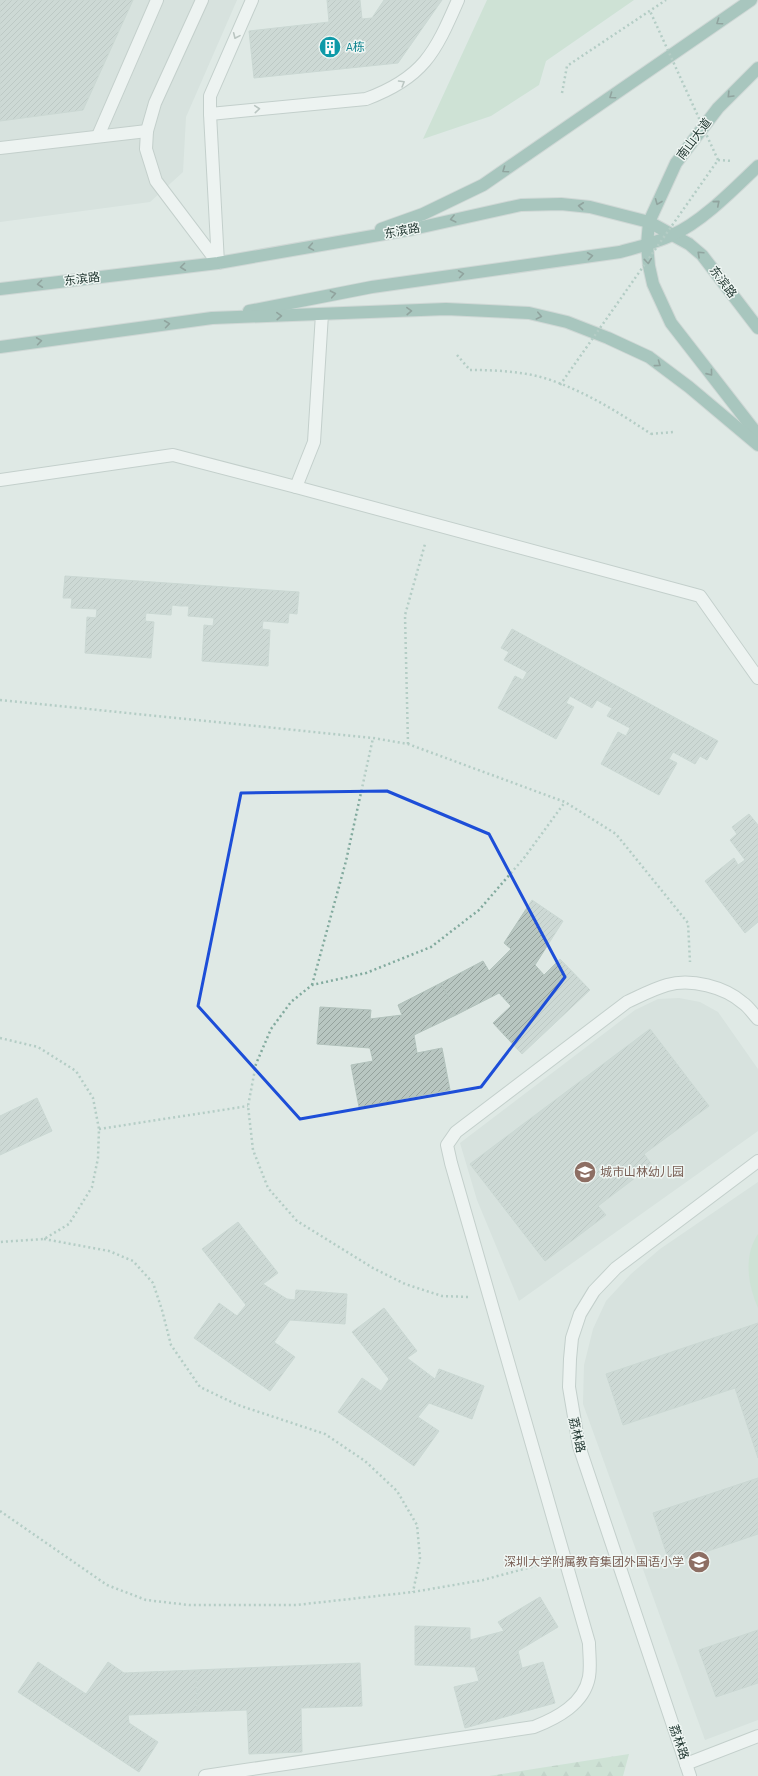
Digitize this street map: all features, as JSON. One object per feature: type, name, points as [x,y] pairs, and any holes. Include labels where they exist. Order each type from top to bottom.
[{"type":"main road","points":[[350,240],[423,214],[482,185],[751,0]]},
{"type":"main road","name":"南山大道","points":[[758,68],[718,108],[680,158],[663,188],[649,222],[647,245],[648,266],[653,284],[671,323],[758,435]]},
{"type":"main road","points":[[0,347],[212,318],[372,287],[620,252],[647,245],[674,235],[698,219],[758,166]]},
{"type":"main road","name":"东滨路","points":[[0,289],[218,263],[413,229],[522,205],[561,204],[590,207],[649,222],[674,235],[702,256],[758,328]]},
{"type":"main road","points":[[212,318],[446,309],[529,314],[568,322],[649,357],[689,386],[758,445]]},
{"type":"street","points":[[98,136],[157,0]]},
{"type":"street","points":[[202,0],[155,103],[147,130],[146,149],[156,181],[218,263]]},
{"type":"street","points":[[218,263],[210,96],[252,0]]},
{"type":"street","points":[[210,114],[366,99],[388,91],[408,79],[426,62],[442,38],[458,0]]},
{"type":"street","points":[[0,148],[147,130]]},
{"type":"street","points":[[296,487],[314,442],[322,314]]},
{"type":"street","points":[[0,480],[173,455],[296,487],[700,596],[758,678]]},
{"type":"street","points":[[205,1776],[534,1727],[555,1718],[572,1706],[584,1692],[589,1676],[589,1642],[490,1299],[448,1145],[456,1132],[628,1002],[648,991],[669,984],[692,983],[718,988],[743,1002],[758,1019]]},
{"type":"street","name":"荔林路","points":[[690,1776],[579,1446],[569,1386],[571,1345],[580,1314],[594,1291],[616,1268],[758,1161]]},
{"type":"street","points":[[686,1764],[758,1736]]},
{"type":"path","points":[[562,93],[568,66],[666,0]]},
{"type":"path","points":[[560,385],[718,160],[650,11]]},
{"type":"path","points":[[457,355],[470,370],[516,372],[538,377],[560,385],[620,413],[651,434],[673,432]]},
{"type":"path","points":[[408,744],[405,615],[430,523]]},
{"type":"path","points":[[0,700],[373,738],[408,744],[565,802],[616,834],[688,923],[692,983]]},
{"type":"path","points":[[312,985],[346,861],[373,738]]},
{"type":"path","points":[[490,1299],[442,1296],[405,1284],[373,1268],[297,1221],[268,1188],[253,1150],[248,1106],[256,1064],[271,1029],[291,1002],[312,985],[366,973],[431,947],[479,910],[524,858],[565,802]]},
{"type":"path","points":[[0,1038],[38,1047],[76,1071],[93,1098],[99,1129],[98,1158],[92,1187],[68,1224],[44,1239]]},
{"type":"path","points":[[99,1129],[248,1106]]},
{"type":"path","points":[[0,1242],[44,1239],[109,1251],[132,1261],[153,1283],[171,1345],[200,1387],[238,1405],[325,1434],[365,1461],[397,1491],[417,1525],[420,1558],[413,1592]]},
{"type":"path","points":[[0,1511],[107,1585],[146,1600],[189,1605],[296,1605],[413,1592],[482,1580],[564,1558]]},
{"type":"highlighted area","points":[[387,791],[489,834],[565,977],[481,1087],[300,1119],[198,1006],[241,793]]},
{"type":"shaded area","points":[[0,0],[237,0],[186,117],[183,172],[150,202],[0,222]]},
{"type":"shaded area","name":"城市山林幼儿园","points":[[679,998],[700,1002],[718,1012],[758,1069],[758,1131],[519,1301],[477,1200],[460,1143],[635,1010],[658,999]]},
{"type":"shaded area","name":"深圳大学附属教育集团外国语小学","points":[[758,1182],[758,1720],[705,1740],[583,1404],[584,1365],[593,1329],[606,1301],[631,1274],[660,1249]]},
{"type":"green space","points":[[487,0],[634,0],[546,61],[539,85],[491,116],[423,139]]},
{"type":"green space","points":[[758,1234],[758,1308],[750,1280],[749,1261],[753,1243]]},
{"type":"green space","points":[[629,1754],[623,1776],[489,1776]]},
{"type":"building","points":[[0,0],[133,0],[83,110],[0,121]]},
{"type":"building","name":"A栋","points":[[327,0],[360,0],[362,19],[372,18],[384,0],[442,0],[398,63],[254,78],[249,31],[329,22]]},
{"type":"building","points":[[65,576],[182,584],[180,606],[172,605],[171,615],[146,613],[145,621],[154,622],[151,658],[85,653],[87,617],[96,618],[97,609],[71,608],[72,598],[63,598]]},
{"type":"building","points":[[182,584],[299,592],[297,614],[289,613],[288,623],[263,621],[262,629],[270,630],[268,666],[202,661],[204,625],[213,626],[214,618],[188,616],[189,606],[180,606]]},
{"type":"building","points":[[512,629],[615,685],[604,704],[597,700],[592,708],[570,696],[566,703],[574,707],[556,739],[498,708],[515,676],[523,680],[527,672],[504,660],[509,652],[501,648]]},
{"type":"building","points":[[615,685],[718,741],[707,760],[700,756],[695,764],[673,752],[669,759],[677,763],[659,795],[601,764],[618,732],[626,736],[630,728],[607,716],[612,708],[604,704]]},
{"type":"building","points":[[749,814],[758,825],[758,922],[745,933],[705,881],[734,858],[738,865],[745,860],[730,840],[737,834],[732,827]]},
{"type":"building","points":[[532,900],[563,921],[535,965],[544,975],[560,959],[590,990],[522,1054],[493,1023],[511,1006],[499,993],[456,1015],[441,983],[483,961],[489,971],[511,949],[504,943]]},
{"type":"building","points":[[441,983],[456,1015],[414,1035],[417,1053],[442,1048],[450,1090],[359,1107],[351,1065],[373,1061],[370,1048],[317,1044],[320,1007],[371,1010],[370,1019],[402,1015],[398,1005]]},
{"type":"building","points":[[650,1029],[709,1106],[644,1154],[652,1165],[598,1206],[606,1215],[545,1261],[470,1164]]},
{"type":"building","points":[[37,1098],[52,1131],[0,1155],[0,1116]]},
{"type":"building","points":[[238,1222],[278,1273],[263,1284],[287,1299],[295,1300],[296,1290],[347,1294],[345,1324],[290,1320],[274,1342],[295,1357],[270,1391],[194,1338],[219,1303],[237,1316],[246,1305],[202,1249]]},
{"type":"building","points":[[384,1308],[417,1351],[407,1358],[435,1379],[439,1369],[484,1386],[472,1419],[429,1403],[418,1417],[439,1431],[414,1466],[338,1412],[362,1378],[381,1391],[389,1379],[352,1332]]},
{"type":"building","points":[[758,1323],[758,1458],[735,1388],[623,1425],[606,1374]]},
{"type":"building","points":[[758,1478],[758,1534],[670,1564],[653,1513]]},
{"type":"building","points":[[540,1597],[558,1627],[518,1651],[522,1668],[543,1662],[555,1703],[465,1728],[454,1687],[479,1681],[475,1667],[415,1665],[415,1626],[470,1628],[470,1640],[504,1631],[498,1622]]},
{"type":"building","points":[[758,1630],[758,1683],[716,1697],[699,1650]]},
{"type":"building","points":[[38,1662],[86,1694],[108,1662],[124,1673],[196,1670],[197,1712],[128,1715],[129,1723],[158,1742],[139,1772],[18,1692]]},
{"type":"building","points":[[360,1663],[362,1706],[301,1708],[302,1752],[249,1754],[247,1710],[197,1712],[196,1670]]},
{"type":"place","name":"A栋","points":[[330,47]]},
{"type":"place","name":"城市山林幼儿园","points":[[585,1172]]},
{"type":"place","name":"深圳大学附属教育集团外国语小学","points":[[699,1562]]}]
